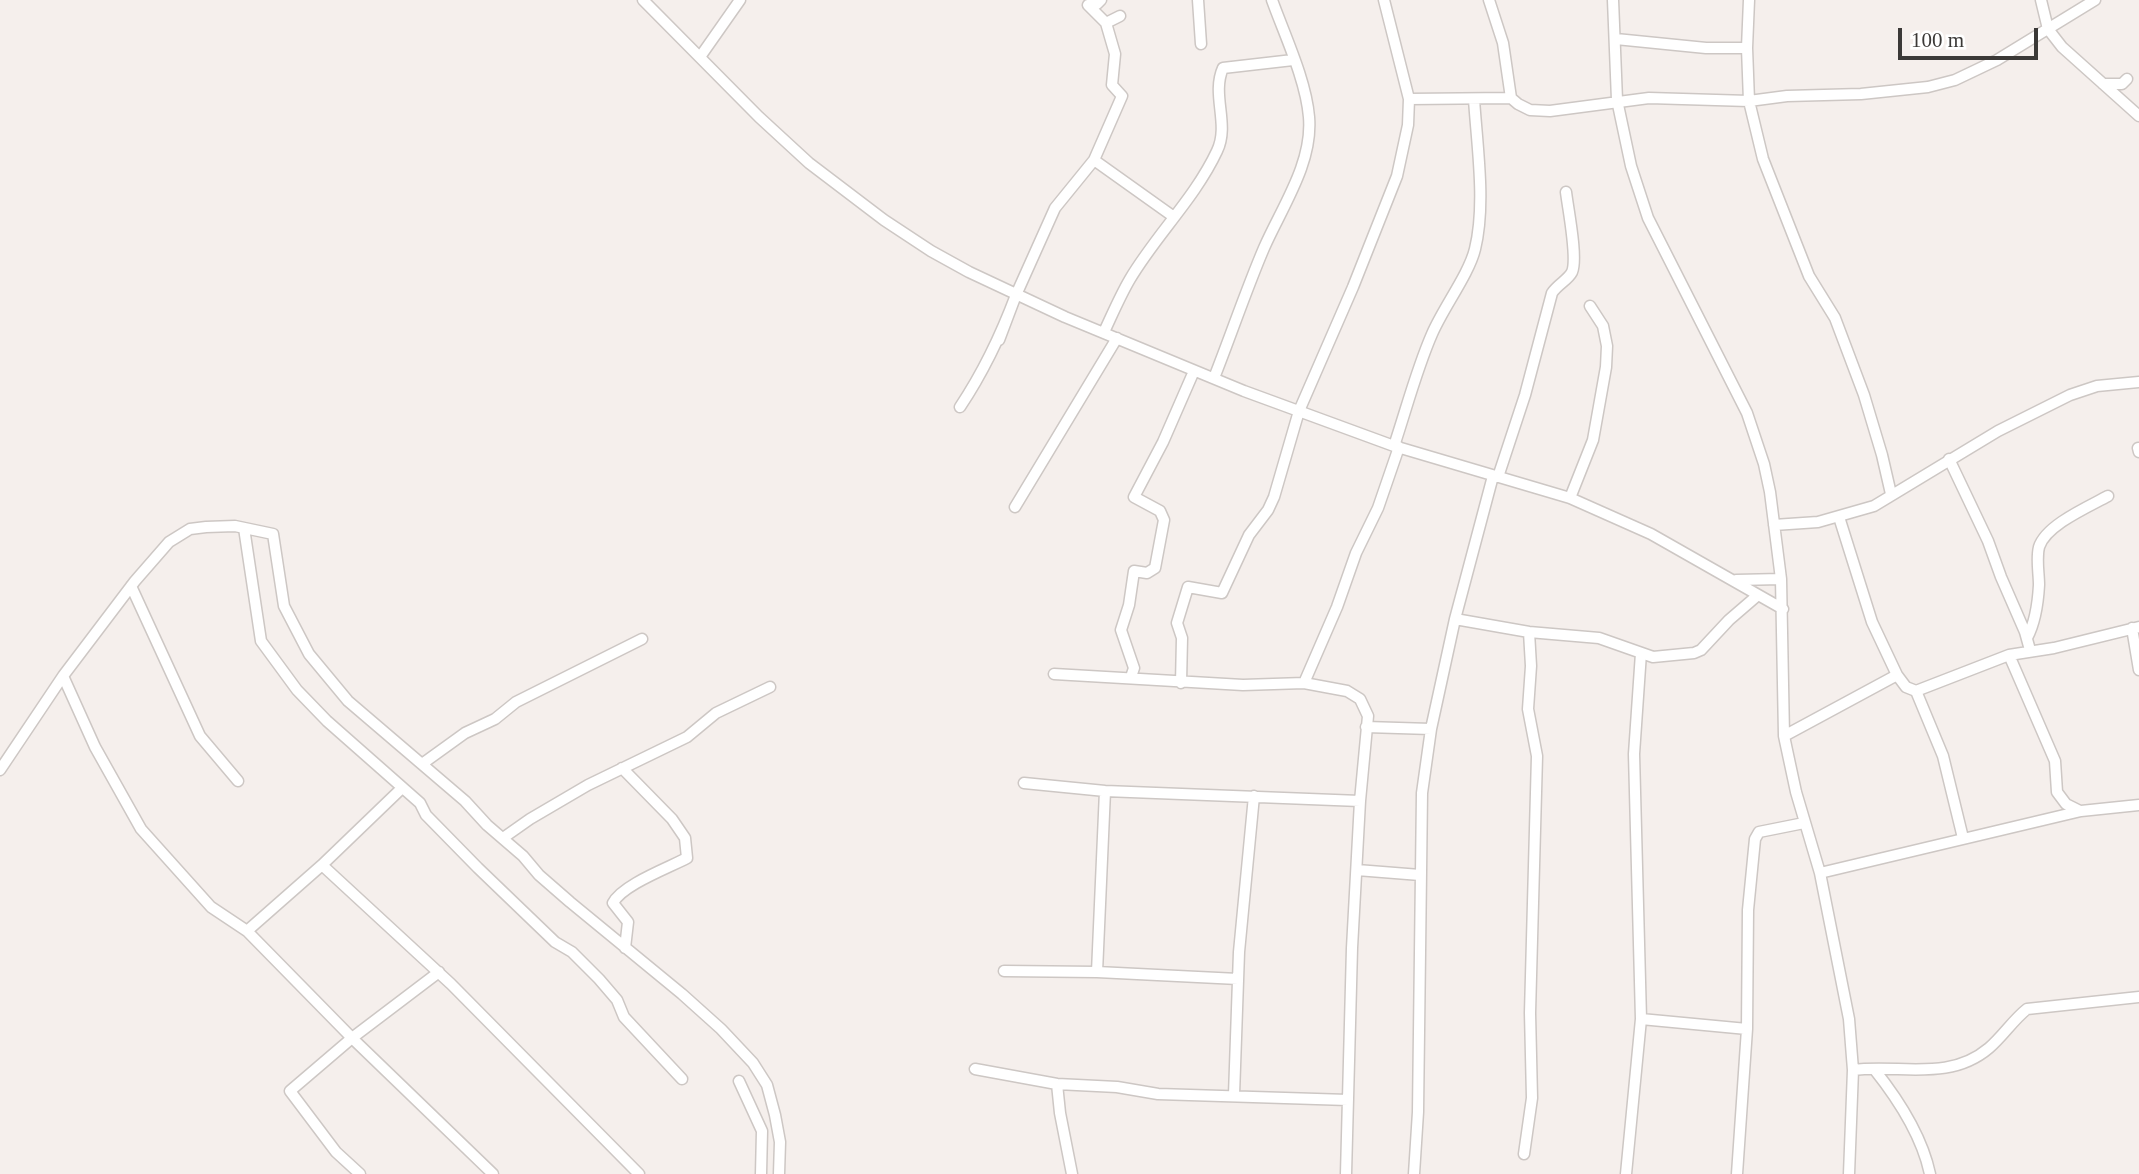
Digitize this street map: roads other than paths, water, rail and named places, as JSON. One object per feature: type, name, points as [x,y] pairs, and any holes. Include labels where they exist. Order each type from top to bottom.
[{"type":"street","points":[[643,0],[759,117],[809,163],[884,220],[931,251],[1016,295],[1194,371],[1397,446],[1570,498],[1651,534],[1783,609]]},
{"type":"street","points":[[700,57],[740,0]]},
{"type":"street","points":[[960,407],[999,340],[1055,208],[1094,160],[1122,96],[1112,85],[1115,54],[1107,23],[1088,5],[1097,4],[1101,0]]},
{"type":"street","points":[[1198,0],[1201,44]]},
{"type":"street","points":[[1214,378],[1264,248],[1307,148],[1309,118],[1305,93],[1272,0]]},
{"type":"street","points":[[1181,683],[1182,638],[1177,623],[1188,587],[1222,593],[1249,535],[1268,510],[1299,411],[1390,197],[1404,151],[1409,99],[1384,0]]},
{"type":"street","points":[[1489,0],[1503,43],[1511,98],[1518,104],[1540,111],[1617,100],[1692,98],[1749,102],[1787,96],[1861,94],[1928,87],[1972,73],[1997,60],[2095,0]]},
{"type":"street","points":[[1613,0],[1617,100],[1631,166],[1648,218],[1728,373],[1755,433],[1770,492],[1783,609],[1784,736],[1804,823],[1820,873],[1849,1019],[1853,1070],[1849,1174]]},
{"type":"street","points":[[1749,0],[1749,102],[1763,159],[1808,276],[1835,318],[1864,395],[1891,494]]},
{"type":"street","points":[[2041,0],[2048,29],[2070,54],[2139,116]]},
{"type":"street","points":[[1107,23],[1120,16]]},
{"type":"street","points":[[1616,39],[1706,48],[1747,48]]},
{"type":"street","points":[[1104,332],[1129,280],[1191,195],[1219,149],[1223,127],[1217,86],[1223,68],[1293,60]]},
{"type":"street","points":[[2103,85],[2122,84],[2127,79]]},
{"type":"street","points":[[1409,99],[1511,98]]},
{"type":"street","points":[[1304,683],[1337,607],[1356,553],[1378,508],[1430,337],[1473,260],[1479,174],[1474,99]]},
{"type":"street","points":[[1094,160],[1174,217]]},
{"type":"street","points":[[1414,1174],[1418,1112],[1421,804],[1431,729],[1455,619],[1495,477],[1525,395],[1552,293],[1568,278],[1574,263],[1566,192]]},
{"type":"street","points":[[1570,498],[1593,440],[1606,367],[1607,346],[1603,326],[1590,306]]},
{"type":"street","points":[[1015,507],[1117,338]]},
{"type":"street","points":[[1131,677],[1134,668],[1121,630],[1129,605],[1133,570],[1147,573],[1155,568],[1164,520],[1160,511],[1134,497],[1194,371]]},
{"type":"street","points":[[1774,525],[1797,525],[1839,517],[1874,506],[1949,459],[2070,395],[2097,387],[2139,382]]},
{"type":"street","points":[[1949,459],[1988,541],[2030,650]]},
{"type":"street","points":[[2026,638],[2035,614],[2039,586],[2039,548],[2043,540],[2053,529],[2108,496]]},
{"type":"street","points":[[1839,517],[1872,622],[1897,675],[1906,687],[1916,691],[2009,654],[2054,648],[2135,627],[2139,670]]},
{"type":"street","points":[[0,770],[63,676],[159,552],[180,534],[206,527],[244,528],[273,534],[284,606],[309,654],[348,701],[523,856],[539,875],[721,1029],[762,1076],[775,1115],[780,1142],[779,1174]]},
{"type":"street","points":[[244,528],[261,641],[297,690],[327,721],[420,803],[426,815],[555,942],[572,952],[599,979],[617,1000],[624,1017],[682,1079]]},
{"type":"street","points":[[1735,580],[1781,579]]},
{"type":"street","points":[[131,586],[200,736],[238,781]]},
{"type":"street","points":[[1455,619],[1529,632],[1599,638],[1653,657],[1698,651],[1758,595]]},
{"type":"street","points":[[1524,1154],[1532,1098],[1530,1013],[1537,756],[1528,709],[1531,666],[1529,632]]},
{"type":"street","points":[[422,764],[465,733],[495,719],[516,702],[642,639]]},
{"type":"street","points":[[1626,1174],[1641,1018],[1634,754],[1641,653]]},
{"type":"street","points":[[2009,654],[2055,761],[2057,792],[2066,804],[2081,811]]},
{"type":"street","points":[[1054,674],[1131,677],[1181,683],[1304,683],[1354,694],[1365,706],[1368,716],[1360,801],[1352,948],[1346,1174]]},
{"type":"street","points":[[1784,736],[1897,675]]},
{"type":"street","points":[[63,676],[94,747],[141,828],[211,907],[247,931],[352,1038],[493,1174]]},
{"type":"street","points":[[503,838],[541,812],[622,768],[687,737],[716,713],[770,687]]},
{"type":"street","points":[[1916,691],[1943,756],[1964,838]]},
{"type":"street","points":[[1366,727],[1431,729]]},
{"type":"street","points":[[622,768],[672,819],[685,838],[687,858],[617,895],[613,903],[628,922],[625,948]]},
{"type":"street","points":[[1024,783],[1105,791],[1360,801]]},
{"type":"street","points":[[247,931],[402,788]]},
{"type":"street","points":[[1097,972],[1105,791]]},
{"type":"street","points":[[1234,1095],[1238,952],[1254,796]]},
{"type":"street","points":[[1820,873],[2081,811],[2139,805]]},
{"type":"street","points":[[1737,1174],[1747,1029],[1748,910],[1756,835],[1759,832],[1804,823]]},
{"type":"street","points":[[322,864],[439,972],[639,1174]]},
{"type":"street","points":[[1357,870],[1420,875]]},
{"type":"street","points":[[1004,971],[1097,972],[1238,979]]},
{"type":"street","points":[[360,1174],[335,1152],[290,1091],[352,1038],[439,972]]},
{"type":"street","points":[[1853,1070],[1952,1068],[1991,1047],[2027,1009],[2139,997]]},
{"type":"street","points":[[1641,1018],[1747,1029]]},
{"type":"street","points":[[975,1069],[1057,1084],[1104,1086],[1158,1094],[1348,1100]]},
{"type":"street","points":[[1874,1069],[1892,1092],[1923,1148],[1930,1174]]},
{"type":"street","points":[[739,1081],[762,1131],[761,1174]]},
{"type":"street","points":[[1057,1084],[1072,1174]]}]
